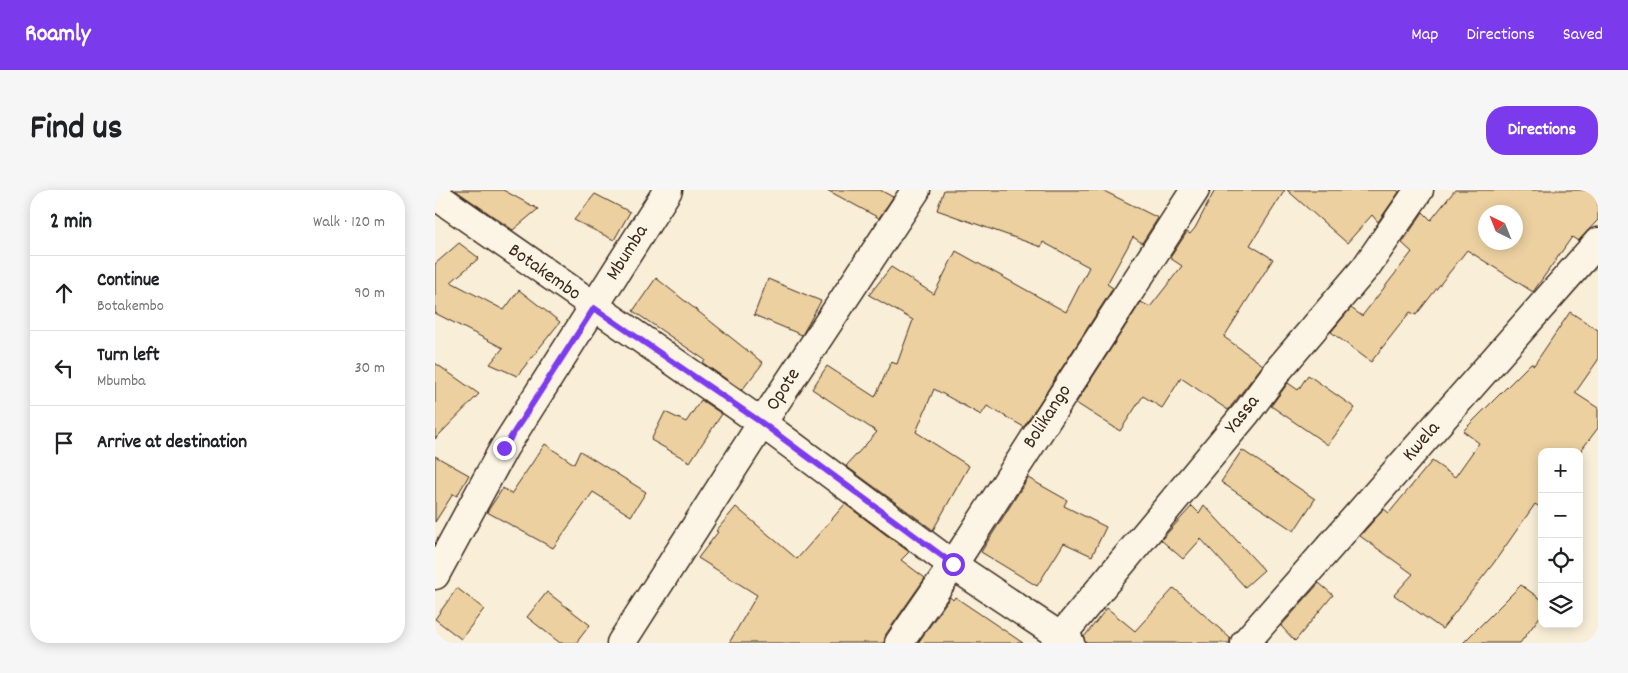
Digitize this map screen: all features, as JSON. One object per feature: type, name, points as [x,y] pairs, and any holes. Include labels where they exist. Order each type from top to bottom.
[{"type":"street","name":"Mbumba","points":[[435,575],[504,448],[668,190]]},
{"type":"street","name":"Opote","points":[[621,643],[762,423],[916,190]]},
{"type":"street","name":"Bolikango","points":[[899,643],[953,564],[1195,190]]},
{"type":"street","name":"Yassa","points":[[1066,639],[1247,412],[1279,369],[1365,267],[1419,190]]},
{"type":"street","name":"Botakembo","points":[[435,195],[594,308],[762,423],[953,564],[1066,639]]},
{"type":"street","name":"Kwela","points":[[1245,643],[1598,242]]},
{"type":"building","points":[[455,190],[503,190],[538,209],[513,230]]},
{"type":"building","points":[[827,190],[880,190],[893,197],[879,218]]},
{"type":"building","points":[[944,190],[1102,190],[1158,218],[1142,243],[1133,237],[1107,284],[1113,288],[1024,427],[987,406],[981,415],[934,389],[916,432],[969,466],[933,530],[846,466],[877,432],[812,389],[827,366],[875,397],[891,362],[897,364],[913,320],[869,295],[891,267],[934,294],[956,251],[1066,312],[1089,267],[1043,242],[1041,247],[937,210]]},
{"type":"building","points":[[1215,190],[1285,190],[1250,245],[1273,259],[1224,337],[1263,365],[1228,410],[1181,378],[1162,408],[1143,396],[1120,431],[1076,403],[1141,302],[1150,307],[1182,266],[1170,258],[1187,232],[1190,234],[1195,228]]},
{"type":"building","points":[[1287,190],[1397,190],[1399,192],[1378,222],[1372,215],[1347,243]]},
{"type":"building","points":[[1455,190],[1598,190],[1598,220],[1578,241],[1572,237],[1533,292],[1467,250],[1416,315],[1410,312],[1371,362],[1331,332],[1351,308],[1362,316],[1412,252],[1402,243],[1423,212],[1431,220]]},
{"type":"building","points":[[595,194],[630,212],[614,240],[574,220]]},
{"type":"building","points":[[459,243],[479,258],[451,282],[504,310],[519,290],[560,322],[517,376],[490,364],[503,348],[435,313],[435,264]]},
{"type":"building","points":[[656,278],[763,363],[742,390],[703,363],[705,360],[633,311]]},
{"type":"building","points":[[768,279],[821,301],[802,335],[754,315]]},
{"type":"building","points":[[1570,312],[1598,330],[1598,360],[1575,393],[1598,408],[1598,428],[1583,448],[1538,448],[1538,506],[1535,504],[1493,564],[1442,629],[1394,595],[1413,574],[1360,536],[1384,509],[1389,513],[1432,461],[1455,477],[1479,443],[1463,431],[1531,363],[1534,365]]},
{"type":"building","points":[[435,363],[479,394],[435,439]]},
{"type":"building","points":[[1308,375],[1355,408],[1328,445],[1271,406],[1288,383],[1298,390]]},
{"type":"building","points":[[701,400],[722,414],[690,462],[651,440],[665,412],[686,422]]},
{"type":"building","points":[[545,444],[574,464],[580,451],[646,492],[631,516],[593,492],[553,548],[487,512],[503,488],[511,494]]},
{"type":"building","points":[[1242,450],[1315,499],[1294,531],[1221,482]]},
{"type":"building","points":[[435,456],[469,475],[457,496],[453,494],[435,522]]},
{"type":"building","points":[[1028,478],[1067,500],[1064,506],[1106,527],[1092,556],[1064,543],[1037,586],[981,552]]},
{"type":"building","points":[[845,504],[909,552],[901,560],[925,578],[886,634],[884,643],[729,643],[757,595],[698,558],[718,532],[716,531],[736,507],[797,559]]},
{"type":"building","points":[[1204,505],[1264,570],[1245,587],[1201,539],[1183,559],[1161,540],[1192,506],[1199,513]]},
{"type":"building","points":[[1319,583],[1333,595],[1295,641],[1281,626]]},
{"type":"building","points":[[1521,585],[1538,597],[1538,619],[1520,643],[1463,643]]},
{"type":"building","points":[[457,588],[484,609],[461,639],[435,619]]},
{"type":"building","points":[[1174,588],[1230,638],[1230,643],[1085,643],[1084,637],[1107,608],[1135,631]]},
{"type":"building","points":[[547,592],[590,625],[576,643],[560,643],[527,617]]},
{"type":"building","points":[[950,597],[953,600],[955,597],[1023,643],[918,643]]},
{"type":"route","points":[[504,448],[594,308],[762,423],[953,564]]}]
